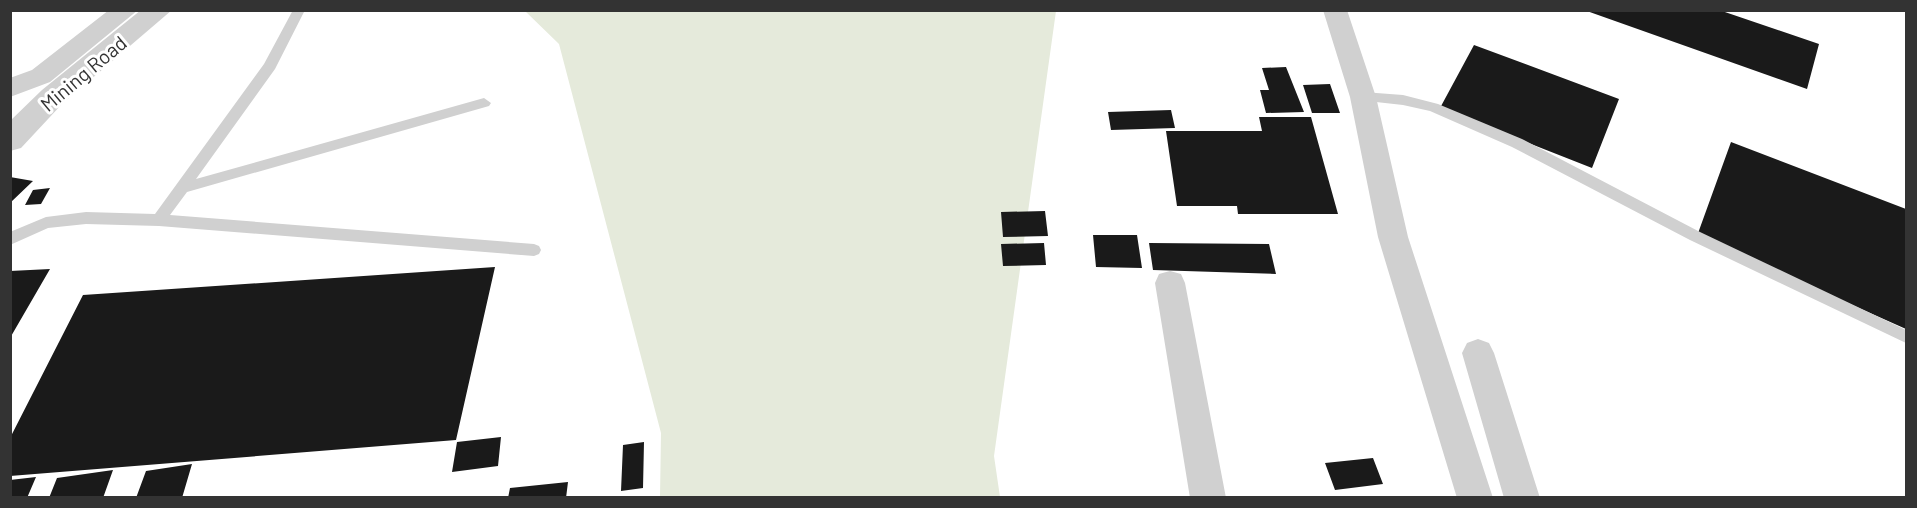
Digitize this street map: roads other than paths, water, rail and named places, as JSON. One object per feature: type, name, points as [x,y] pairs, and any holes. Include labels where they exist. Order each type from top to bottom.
[{"type":"street","points":[[10,88],[41,76],[126,10]]},
{"type":"street","name":"Mining Road","points":[[10,140],[52,97],[159,10]]},
{"type":"street","points":[[1335,10],[1363,97],[1393,237],[1476,498]]},
{"type":"street","points":[[1170,283],[1208,498]]},
{"type":"street","points":[[1478,352],[1522,498]]},
{"type":"lane","points":[[159,220],[270,66],[299,10]]},
{"type":"lane","points":[[1363,97],[1403,100],[1433,107],[1517,143],[1695,236],[1906,338]]},
{"type":"lane","points":[[183,188],[484,103]]},
{"type":"lane","points":[[10,239],[46,223],[86,218],[159,220],[534,250]]}]
